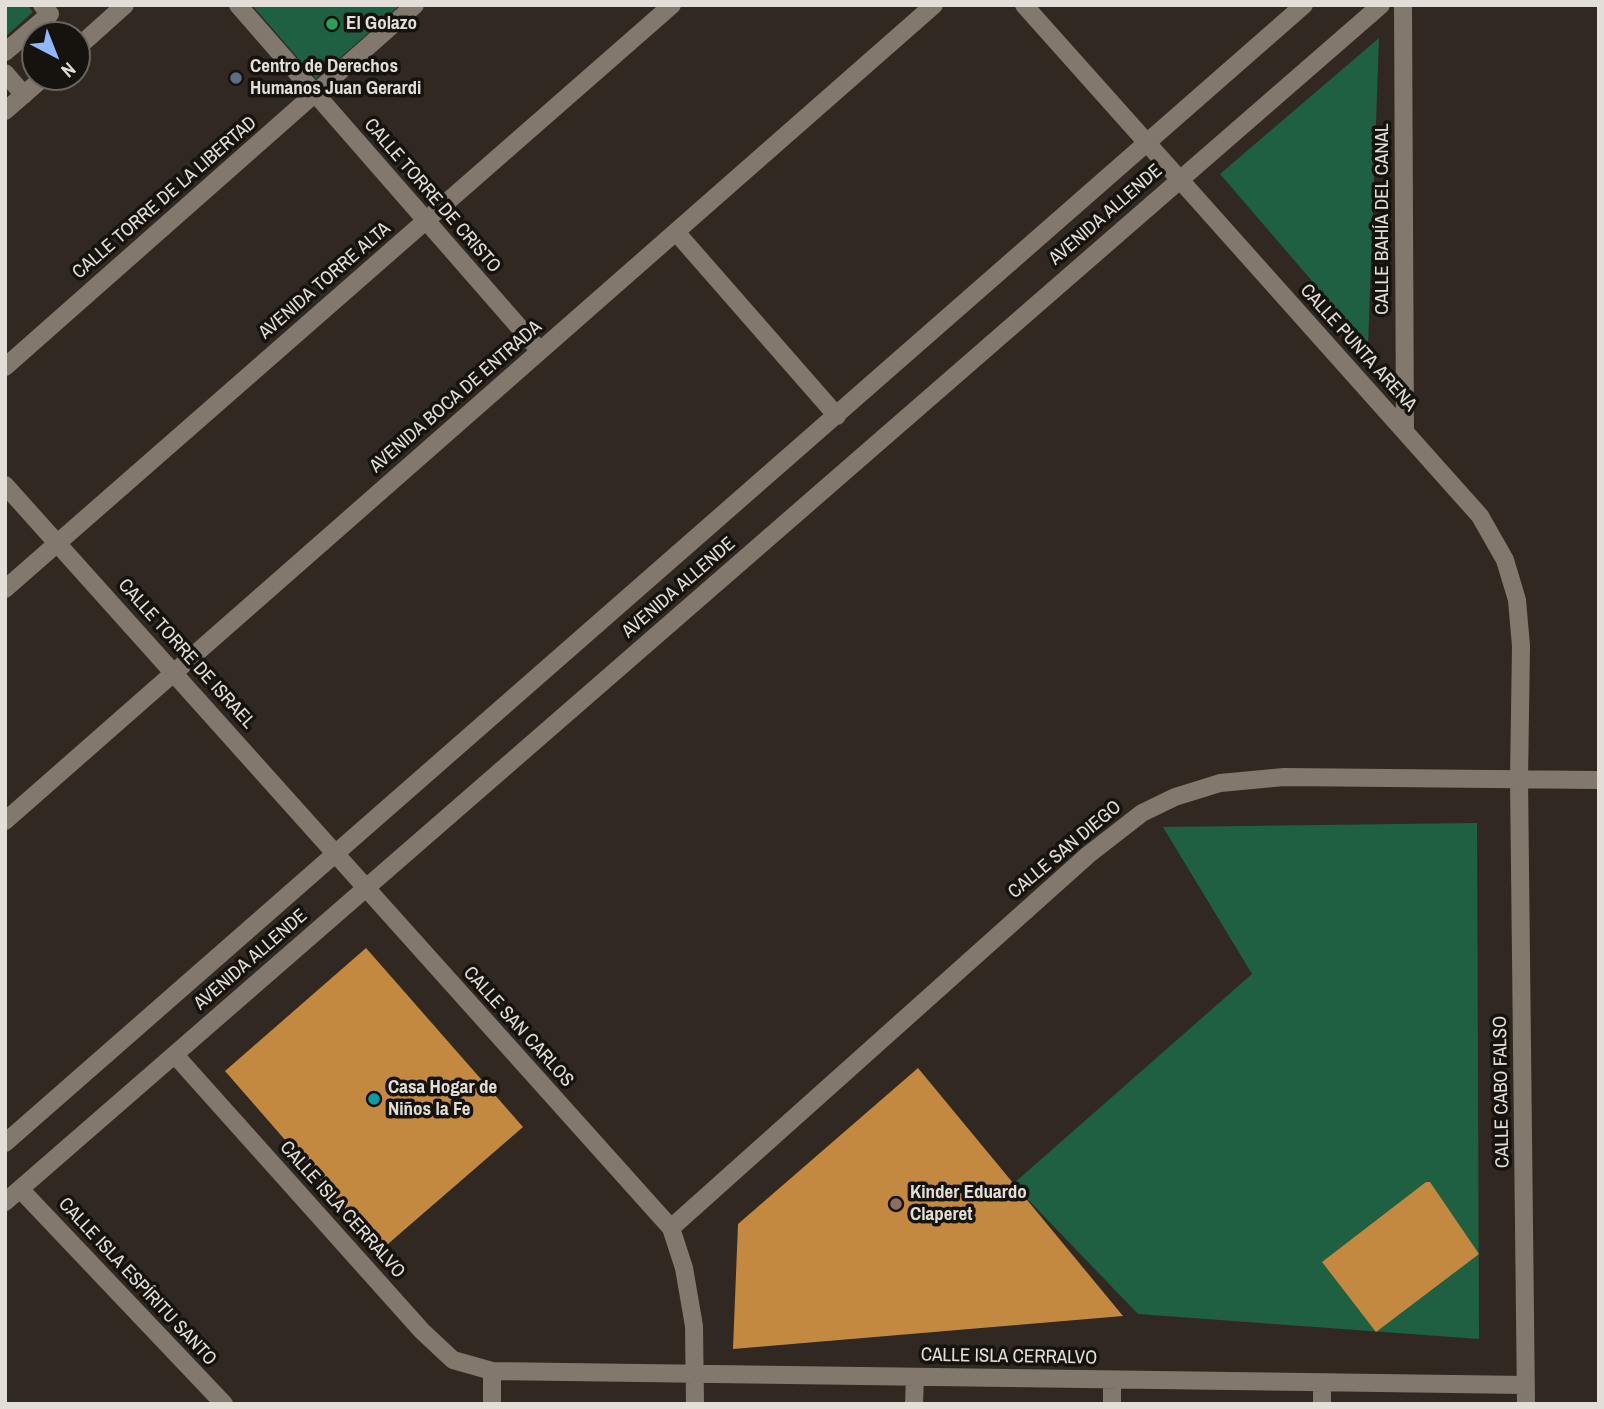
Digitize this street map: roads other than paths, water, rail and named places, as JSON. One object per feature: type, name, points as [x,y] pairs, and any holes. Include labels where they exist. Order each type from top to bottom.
[{"type":"street","points":[[5,52],[50,14],[42,5]]},
{"type":"street","points":[[91,35],[125,5]]},
{"type":"street","name":"CALLE TORRE DE CRISTO","points":[[238,5],[540,351]]},
{"type":"street","name":"CALLE TORRE DE LA LIBERTAD","points":[[5,367],[415,5]]},
{"type":"street","name":"AVENIDA TORRE ALTA","points":[[5,589],[672,5]]},
{"type":"street","name":"AVENIDA BOCA DE ENTRADA","points":[[5,821],[934,5]]},
{"type":"street","name":"CALLE PUNTA ARENA","points":[[1024,5],[1480,516],[1505,561],[1517,600],[1521,646],[1519,779]]},
{"type":"street","name":"AVENIDA ALLENDE","points":[[5,1143],[1304,5]]},
{"type":"street","name":"AVENIDA ALLENDE","points":[[5,1202],[1381,5]]},
{"type":"street","name":"CALLE BAHÍA DEL CANAL","points":[[1403,5],[1405,432]]},
{"type":"street","points":[[5,74],[24,95]]},
{"type":"street","points":[[5,111],[28,91]]},
{"type":"street","points":[[676,232],[837,415]]},
{"type":"street","name":"CALLE TORRE DE ISRAEL","points":[[5,485],[335,852]]},
{"type":"street","name":"CALLE SAN DIEGO","points":[[671,1228],[1088,855],[1142,813],[1175,797],[1220,783],[1284,777],[1599,780]]},
{"type":"street","name":"CALLE CABO FALSO","points":[[1519,779],[1526,1404]]},
{"type":"street","name":"CALLE SAN CARLOS","points":[[335,852],[671,1228]]},
{"type":"street","name":"CALLE ISLA CERRALVO","points":[[175,1055],[422,1331],[453,1360],[492,1371],[1526,1385]]},
{"type":"street","name":"CALLE ISLA ESPÍRITU SANTO","points":[[20,1189],[224,1404]]},
{"type":"street","points":[[671,1228],[690,1295],[695,1404]]},
{"type":"street","points":[[492,1371],[492,1404]]},
{"type":"street","points":[[914,1404],[915,1377]]},
{"type":"street","points":[[1112,1380],[1112,1404]]},
{"type":"street","points":[[1322,1383],[1322,1404]]},
{"type":"place","name":"El Golazo","points":[[332,24]]},
{"type":"place","name":"Centro de Derechos Humanos Juan Gerardi","points":[[236,78]]},
{"type":"place","name":"Casa Hogar de Niños la Fe","points":[[374,1099]]},
{"type":"place","name":"Kinder Eduardo Claperet","points":[[896,1204]]}]
